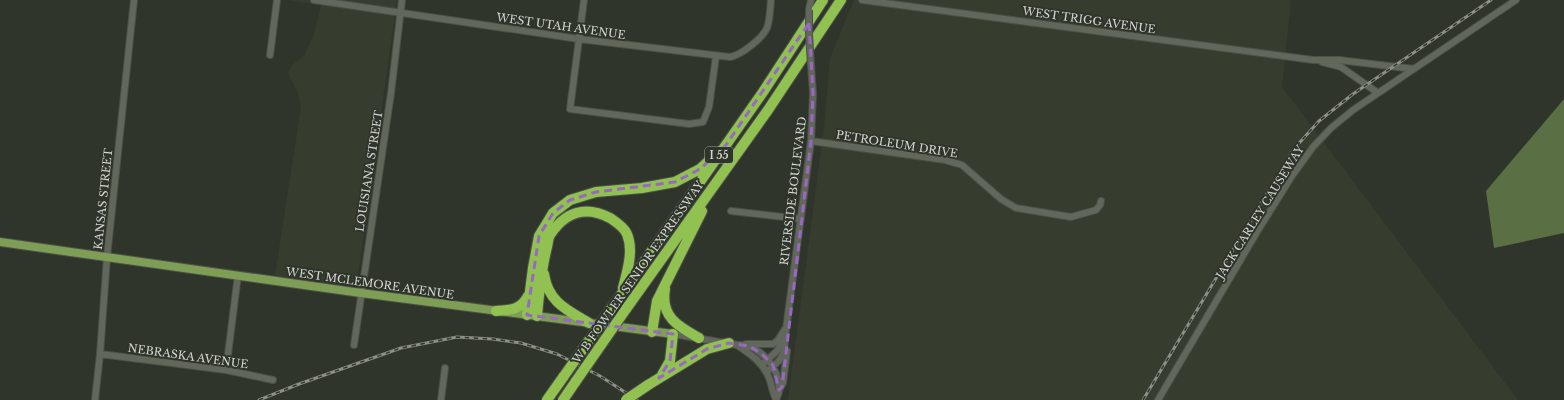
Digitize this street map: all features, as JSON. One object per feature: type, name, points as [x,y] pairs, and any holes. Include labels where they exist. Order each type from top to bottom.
[{"type":"highway","name":"W B FOWLER SENIOR EXPRESSWAY","points":[[547,400],[767,86],[823,0]]},
{"type":"highway","name":"W B FOWLER SENIOR EXPRESSWAY","points":[[563,400],[768,110],[841,0]]},
{"type":"highway","points":[[532,316],[529,295],[533,268],[540,236],[553,213],[570,200],[596,192],[642,188],[675,182],[700,169],[726,145]]},
{"type":"highway","points":[[652,332],[657,301],[718,180]]},
{"type":"highway","points":[[532,316],[550,236],[566,217],[583,210],[601,213],[618,223],[627,234],[630,250],[628,271],[620,297]]},
{"type":"highway","points":[[543,263],[545,279],[550,294],[560,306],[589,323]]},
{"type":"highway","points":[[666,281],[663,297],[665,310],[677,326],[699,338]]},
{"type":"highway","points":[[496,311],[513,309],[521,306],[529,295]]},
{"type":"highway","points":[[659,378],[670,361],[673,334]]},
{"type":"highway","points":[[626,400],[707,349],[733,344]]},
{"type":"main road","name":"WEST MCLEMORE AVENUE","points":[[0,242],[115,257],[361,293],[673,334]]},
{"type":"street","name":"KANSAS STREET","points":[[95,400],[107,257],[134,0]]},
{"type":"street","points":[[270,55],[277,0]]},
{"type":"street","name":"WEST UTAH AVENUE","points":[[314,0],[579,39],[735,57],[743,52],[766,30],[771,0]]},
{"type":"street","name":"LOUISIANA STREET","points":[[354,344],[391,93],[402,0]]},
{"type":"street","points":[[584,0],[570,108],[689,124],[703,122],[709,107],[716,56]]},
{"type":"street","name":"RIVERSIDE BOULEVARD","points":[[766,372],[783,356],[785,351],[786,326],[811,141],[813,93],[809,10],[811,0]]},
{"type":"street","name":"WEST TRIGG AVENUE","points":[[862,0],[1313,60]]},
{"type":"street","name":"JACK CARLEY CAUSEWAY","points":[[1158,400],[1257,232],[1312,147],[1331,128],[1353,110],[1516,0]]},
{"type":"street","points":[[1313,60],[1339,60],[1414,69]]},
{"type":"street","points":[[1313,60],[1341,67],[1378,93]]},
{"type":"street","name":"PETROLEUM DRIVE","points":[[811,141],[945,160],[962,165],[1002,199],[1016,208],[1070,216],[1096,210],[1101,201]]},
{"type":"street","points":[[731,211],[801,219]]},
{"type":"street","points":[[226,370],[238,276]]},
{"type":"street","points":[[776,399],[783,383],[788,335],[786,326]]},
{"type":"street","name":"WEST MCLEMORE AVENUE","points":[[673,334],[733,344],[773,344],[778,340],[786,326]]},
{"type":"street","name":"RIVERSIDE BOULEVARD","points":[[762,365],[777,351],[785,337]]},
{"type":"street","name":"WEST MCLEMORE AVENUE","points":[[733,344],[756,359],[762,365],[769,376],[776,399]]},
{"type":"street","points":[[744,344],[768,360],[773,366],[779,390]]},
{"type":"street","name":"NEBRASKA AVENUE","points":[[100,354],[226,370],[273,380]]},
{"type":"street","points":[[441,400],[445,368]]},
{"type":"highlighted area","points":[[809,23],[813,93],[811,141],[782,387],[779,390],[773,365],[762,354],[749,346],[729,343],[707,349],[659,378],[670,361],[673,334],[527,315],[539,236],[553,213],[570,200],[596,192],[675,182],[700,169],[726,145]]},
{"type":"shaded area","points":[[288,0],[397,0],[357,282],[349,285],[275,276],[301,107],[298,93],[288,73],[292,65],[304,56],[314,34],[321,5]]},
{"type":"shaded area","points":[[854,0],[1291,0],[1282,87],[1518,400],[788,400],[824,129],[830,58]]},
{"type":"green space","points":[[1564,99],[1564,233],[1494,248],[1486,191]]},
{"type":"railway","points":[[1143,400],[1293,150],[1319,121],[1353,94],[1491,0]]},
{"type":"railway","points":[[259,400],[299,384],[401,348],[457,337],[493,339],[521,343],[557,354],[600,376],[637,400]]}]
